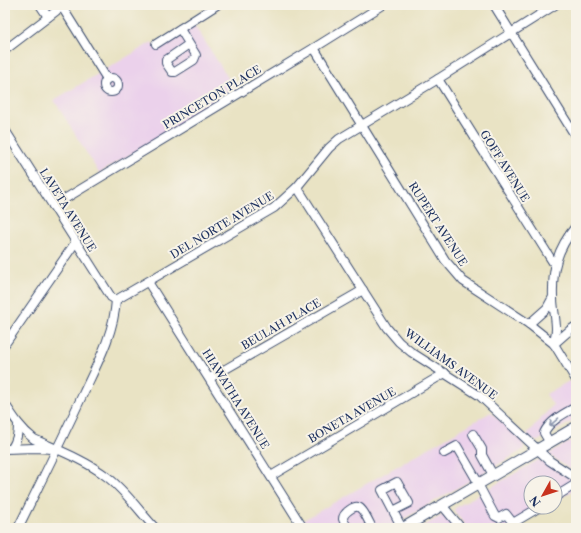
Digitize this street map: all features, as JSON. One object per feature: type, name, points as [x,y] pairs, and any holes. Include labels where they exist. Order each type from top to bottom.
[{"type":"main road","points":[[403,528],[576,427]]},
{"type":"street","points":[[40,5],[48,17]]},
{"type":"street","points":[[156,44],[217,5]]},
{"type":"street","name":"PRINCETON PLACE","points":[[53,206],[383,5]]},
{"type":"street","points":[[494,5],[576,137]]},
{"type":"street","name":"DEL NORTE AVENUE","points":[[116,300],[274,208],[297,187],[329,148],[339,139],[438,79],[555,5]]},
{"type":"street","points":[[5,50],[63,6],[107,79]]},
{"type":"street","points":[[180,29],[189,44]]},
{"type":"street","name":"RUPERT AVENUE","points":[[314,48],[446,260],[463,281],[529,324],[554,344],[576,380]]},
{"type":"street","name":"GOFF AVENUE","points":[[438,79],[554,264]]},
{"type":"street","name":"LAVETA AVENUE","points":[[5,130],[75,243],[111,298],[116,300]]},
{"type":"street","name":"WILLIAMS AVENUE","points":[[297,187],[387,328],[399,342],[411,352],[480,396],[550,461],[576,478]]},
{"type":"street","points":[[554,344],[556,328],[553,297],[554,264],[566,238],[576,226]]},
{"type":"street","points":[[5,344],[75,243]]},
{"type":"street","name":"HIAWATHA AVENUE","points":[[148,282],[210,378],[303,528]]},
{"type":"street","name":"BEULAH PLACE","points":[[210,378],[363,290]]},
{"type":"street","points":[[529,324],[547,308],[553,297]]},
{"type":"street","points":[[18,528],[58,450],[111,331],[116,300]]},
{"type":"street","points":[[554,344],[576,326]]},
{"type":"street","name":"BONETA AVENUE","points":[[271,476],[445,374]]},
{"type":"street","points":[[5,404],[18,424],[34,439],[96,469],[107,477],[155,528]]},
{"type":"street","points":[[550,443],[544,433],[545,430],[554,421],[576,407]]},
{"type":"street","points":[[9,449],[17,441],[18,424]]},
{"type":"street","points":[[472,434],[482,450],[482,455],[493,476]]},
{"type":"street","points":[[444,453],[457,446],[495,516],[499,518],[506,514],[513,522],[526,515]]},
{"type":"street","points":[[9,449],[35,448],[58,450]]},
{"type":"street","points":[[563,492],[576,484]]},
{"type":"street","points":[[442,505],[461,528]]},
{"type":"street","points":[[348,528],[344,521],[344,516],[356,507],[361,510],[372,528]]},
{"type":"street","points":[[393,511],[403,528]]},
{"type":"shaded area","points":[[194,24],[237,92],[99,173],[54,100],[152,42],[155,47]]},
{"type":"shaded area","points":[[571,380],[576,390],[576,419],[538,441],[534,441],[527,434],[553,405],[546,394]]},
{"type":"shaded area","points":[[491,412],[522,441],[524,447],[523,450],[388,528],[307,528],[302,521]]},
{"type":"shaded area","points":[[576,438],[576,462],[571,470],[549,455]]},
{"type":"shaded area","points":[[538,460],[541,460],[576,482],[576,489],[563,496],[563,475],[523,475],[523,515],[531,515],[507,528],[467,528],[455,512],[455,508]]},
{"type":"shaded area","points":[[443,515],[456,528],[420,528]]}]
